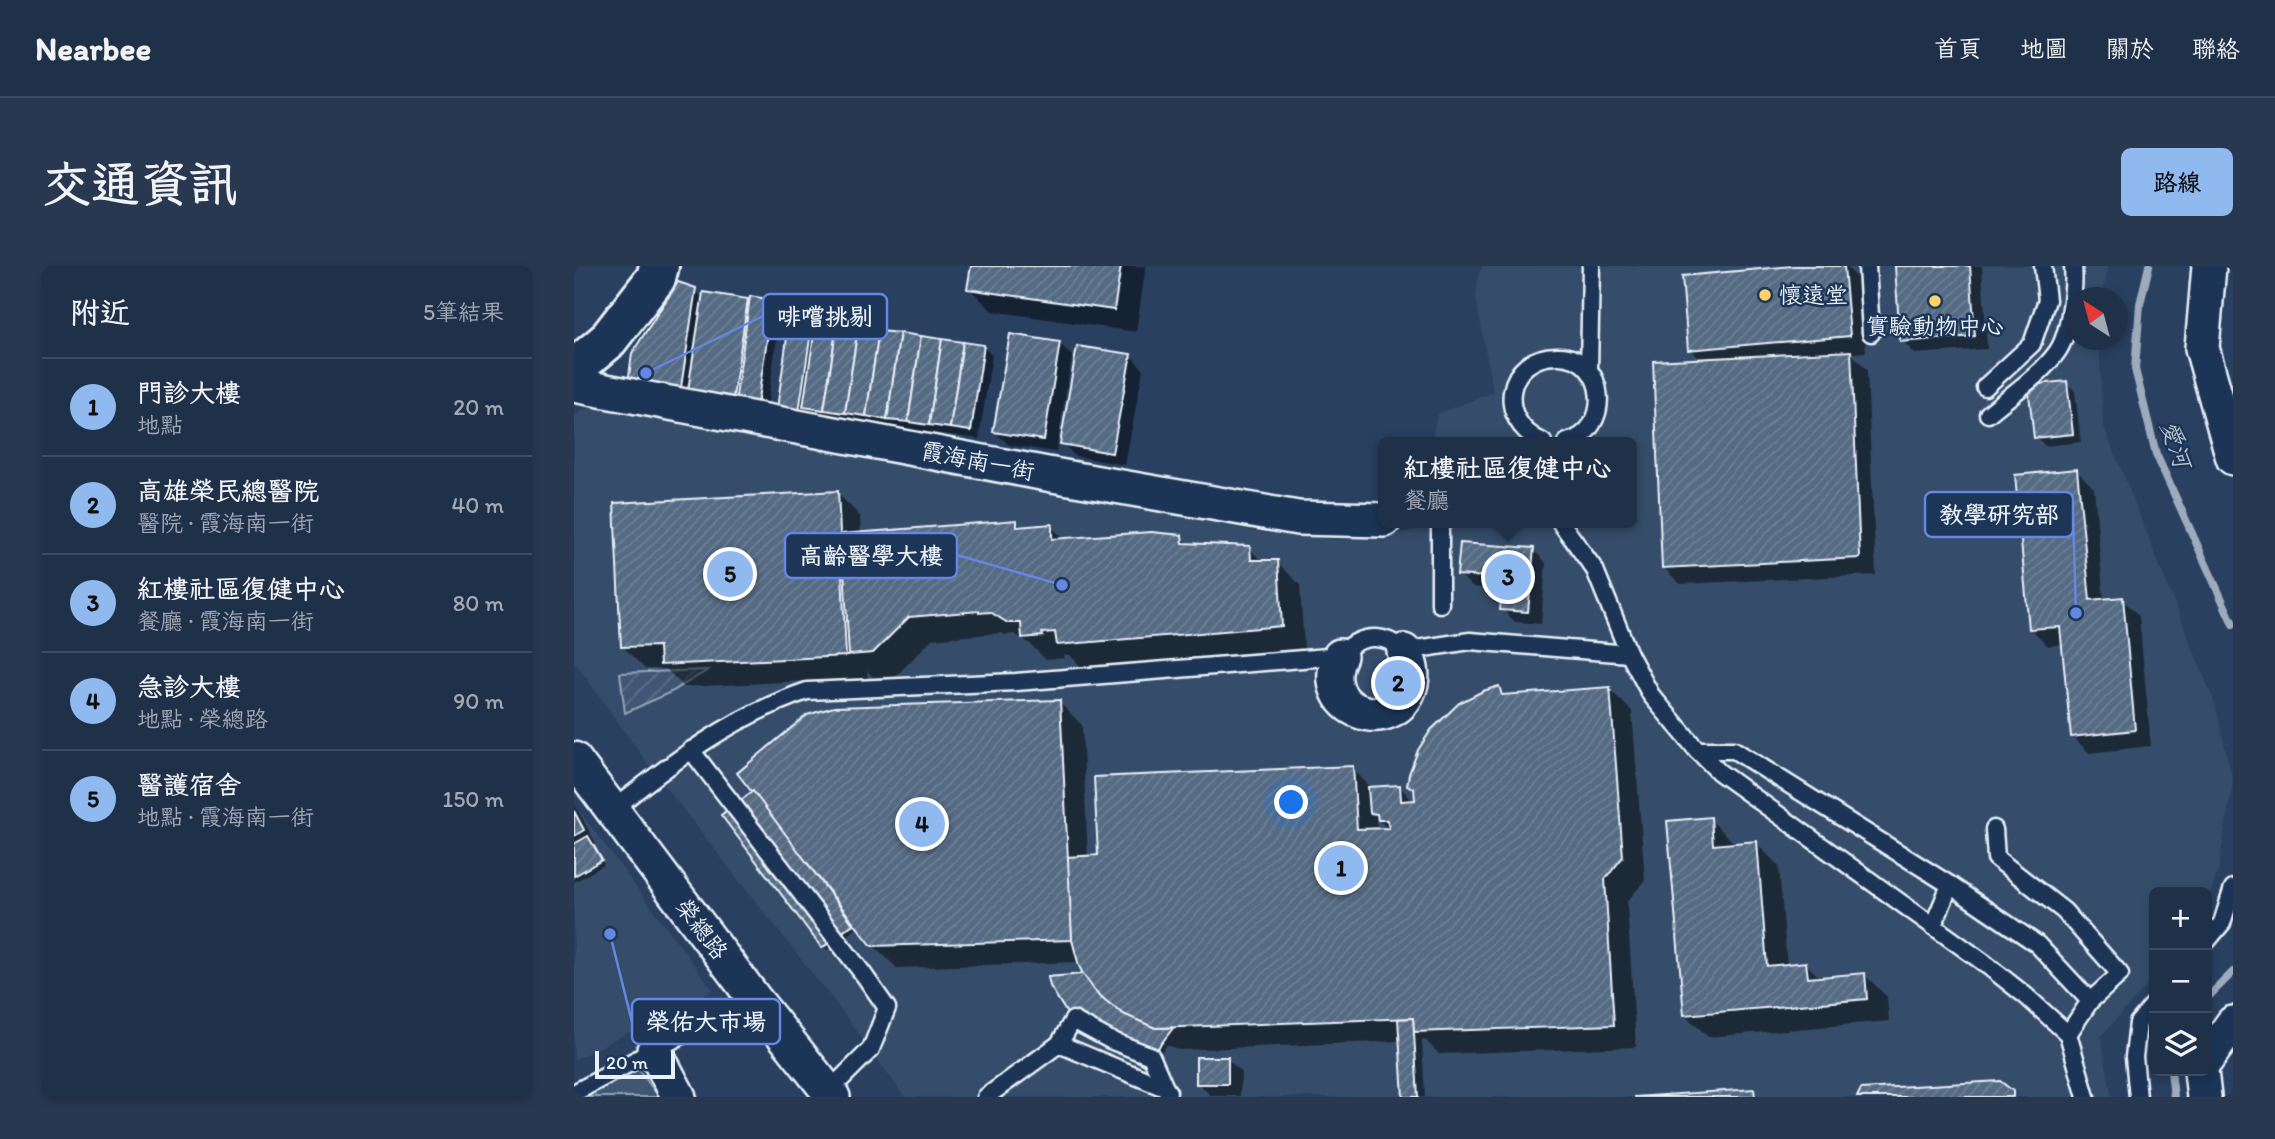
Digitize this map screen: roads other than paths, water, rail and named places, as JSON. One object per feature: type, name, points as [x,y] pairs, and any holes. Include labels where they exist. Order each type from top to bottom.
[{"type":"street","points":[[574,369],[607,341],[656,278],[659,266]]},
{"type":"street","points":[[2209,266],[2202,348],[2233,458]]},
{"type":"street","name":"霞海南一街","points":[[574,385],[1298,519],[1378,520]]},
{"type":"street","points":[[1340,656],[1334,676],[1339,694],[1345,703],[1367,714],[1380,714],[1392,710],[1403,701],[1410,690],[1412,677],[1404,651]]},
{"type":"street","name":"榮總路","points":[[574,759],[753,997],[831,1094]]},
{"type":"street","points":[[2212,1052],[2233,1023]]},
{"type":"street","points":[[654,1049],[679,1097]]},
{"type":"street","points":[[2202,1076],[2204,1097]]},
{"type":"lane","points":[[1589,370],[1591,266]]},
{"type":"lane","points":[[1867,266],[1871,333]]},
{"type":"lane","points":[[1985,387],[2032,344],[2047,300],[2043,266]]},
{"type":"lane","points":[[1988,414],[2043,368],[2059,350],[2070,314],[2073,266]]},
{"type":"lane","points":[[1531,437],[1520,426],[1513,413],[1511,398],[1514,383],[1522,371],[1534,361],[1548,356],[1563,356],[1578,361],[1589,370],[1597,382],[1599,410],[1594,423],[1578,437]]},
{"type":"lane","points":[[1440,528],[1440,604]]},
{"type":"lane","points":[[1565,528],[1595,570],[1629,654],[1651,695],[1697,750],[1719,772],[2026,996],[2068,1034],[2086,1097]]},
{"type":"lane","points":[[612,810],[717,732],[774,702],[807,691],[1016,682],[1340,656],[1357,641],[1373,637],[1392,641],[1404,651],[1470,641],[1629,654]]},
{"type":"lane","points":[[691,750],[864,975],[887,1009],[871,1049],[831,1094]]},
{"type":"lane","points":[[1697,750],[1734,750],[1950,885],[2037,944],[2090,1001]]},
{"type":"lane","points":[[1994,829],[1996,858],[2064,911],[2120,974],[2090,1001],[2068,1034]]},
{"type":"lane","points":[[1933,926],[1950,885]]},
{"type":"lane","points":[[2212,935],[2222,923],[2233,888]]},
{"type":"lane","points":[[574,1093],[753,997]]},
{"type":"lane","points":[[2138,1097],[2134,1057],[2138,1023],[2149,1010]]},
{"type":"lane","points":[[986,1097],[1059,1044],[1073,1020],[1110,1040],[1152,1056],[1168,1093]]},
{"type":"lane","points":[[1059,1044],[1168,1093]]},
{"type":"waterway","name":"愛河","points":[[2149,266],[2140,304],[2135,369],[2156,454],[2233,624]]},
{"type":"waterway","name":"愛河","points":[[2212,993],[2233,972]]},
{"type":"waterway","name":"愛河","points":[[2172,1076],[2174,1097]]},
{"type":"place","name":"懷遠堂","points":[[1765,295]]},
{"type":"place","name":"實驗動物中心","points":[[1935,301]]},
{"type":"place","name":"啡嚐挑剔","points":[[646,373]]},
{"type":"place","name":"醫護宿舍","points":[[730,574]]},
{"type":"place","name":"紅樓社區復健中心","points":[[1508,577]]},
{"type":"place","name":"高齡醫學大樓","points":[[1062,585]]},
{"type":"place","name":"教學研究部","points":[[2076,613]]},
{"type":"place","name":"高雄榮民總醫院","points":[[1398,683]]},
{"type":"place","name":"急診大樓","points":[[922,824]]},
{"type":"place","name":"門診大樓","points":[[1341,868]]},
{"type":"place","name":"榮佑大市場","points":[[610,934]]}]
